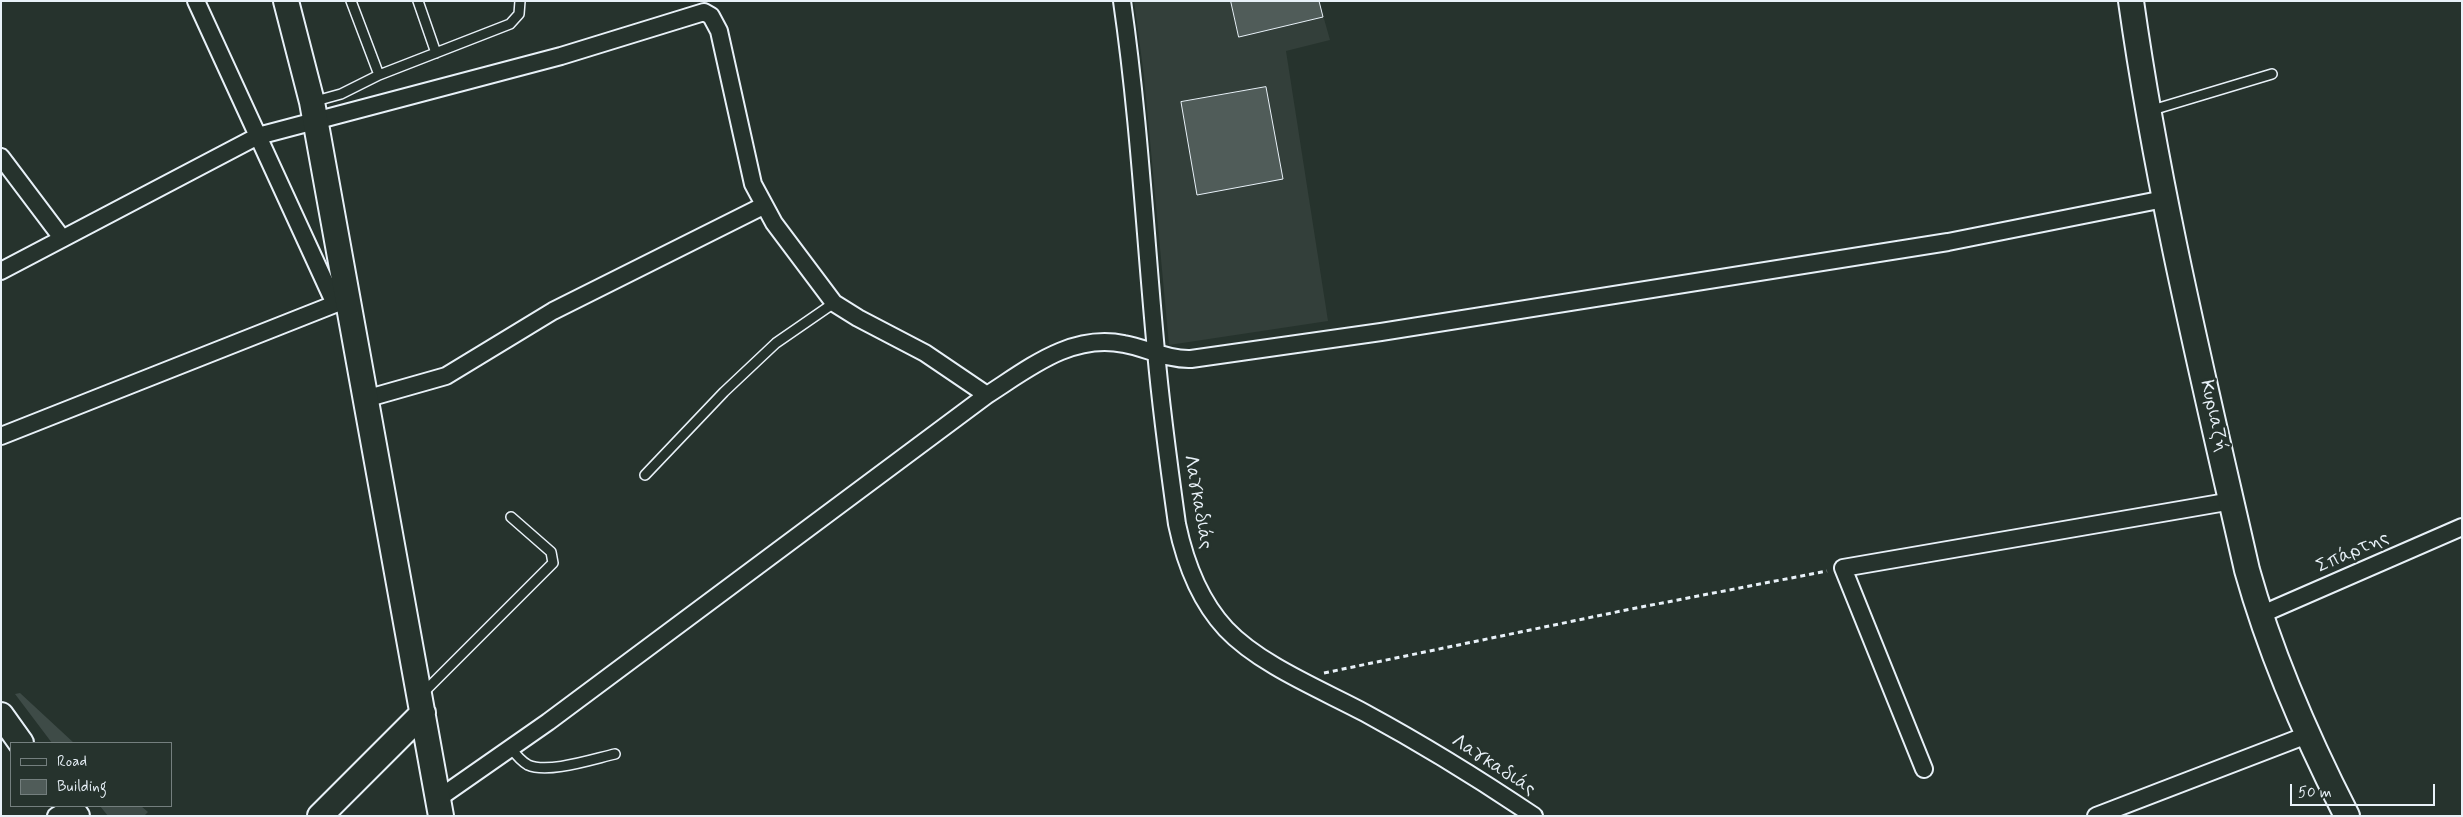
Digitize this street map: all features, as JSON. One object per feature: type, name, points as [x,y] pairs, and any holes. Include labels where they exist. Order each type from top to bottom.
[{"type":"street","points":[[196,1],[258,136],[341,302]]},
{"type":"street","points":[[286,1],[314,111],[341,302],[365,399],[440,807],[511,748],[987,395],[1049,356],[1074,345],[1121,343],[1179,360],[1191,359],[1381,332],[1948,242],[2164,198]]},
{"type":"street","name":"Λαγκαδιάς","points":[[1122,1],[1132,72],[1148,238],[1156,352],[1177,524],[1183,551],[1197,585],[1214,614],[1228,631],[1274,665],[1431,749],[1534,816]]},
{"type":"street","name":"Κυριαζή","points":[[2131,1],[2164,198],[2232,501],[2260,615],[2277,664],[2307,734],[2347,816]]},
{"type":"street","points":[[1,271],[258,136],[314,111],[561,56],[704,12],[711,16],[719,31],[749,168],[763,206],[801,262],[834,304],[925,353],[987,395]]},
{"type":"street","points":[[1,157],[62,238]]},
{"type":"street","points":[[365,399],[446,376],[553,312],[763,206]]},
{"type":"street","points":[[1,436],[341,302]]},
{"type":"street","points":[[1924,769],[1843,568],[2232,501]]},
{"type":"street","name":"Σπάρτης","points":[[2260,615],[2462,527]]},
{"type":"street","points":[[320,816],[421,705]]},
{"type":"street","points":[[1,715],[20,742]]},
{"type":"street","points":[[2096,816],[2307,734]]},
{"type":"lane","points":[[351,1],[379,75]]},
{"type":"lane","points":[[418,1],[436,52]]},
{"type":"lane","points":[[314,111],[341,94],[379,75],[510,24],[519,14],[520,1]]},
{"type":"lane","points":[[2149,111],[2272,74]]},
{"type":"lane","points":[[645,475],[724,392],[776,343],[834,304]]},
{"type":"lane","points":[[421,705],[553,563],[551,552],[511,517]]},
{"type":"lane","points":[[511,748],[527,764],[538,768],[615,754]]},
{"type":"path","points":[[1298,678],[1383,662],[1626,610],[1843,568]]},
{"type":"shaded area","points":[[1134,1],[1319,1],[1330,40],[1286,51],[1328,321],[1169,345],[1144,76]]},
{"type":"shaded area","points":[[20,693],[73,742],[51,742],[15,694]]},
{"type":"shaded area","points":[[101,807],[142,807],[148,812],[144,816],[108,816]]},
{"type":"building","points":[[1231,1],[1319,1],[1323,17],[1239,37]]},
{"type":"building","points":[[1266,87],[1283,179],[1197,195],[1181,102]]}]
